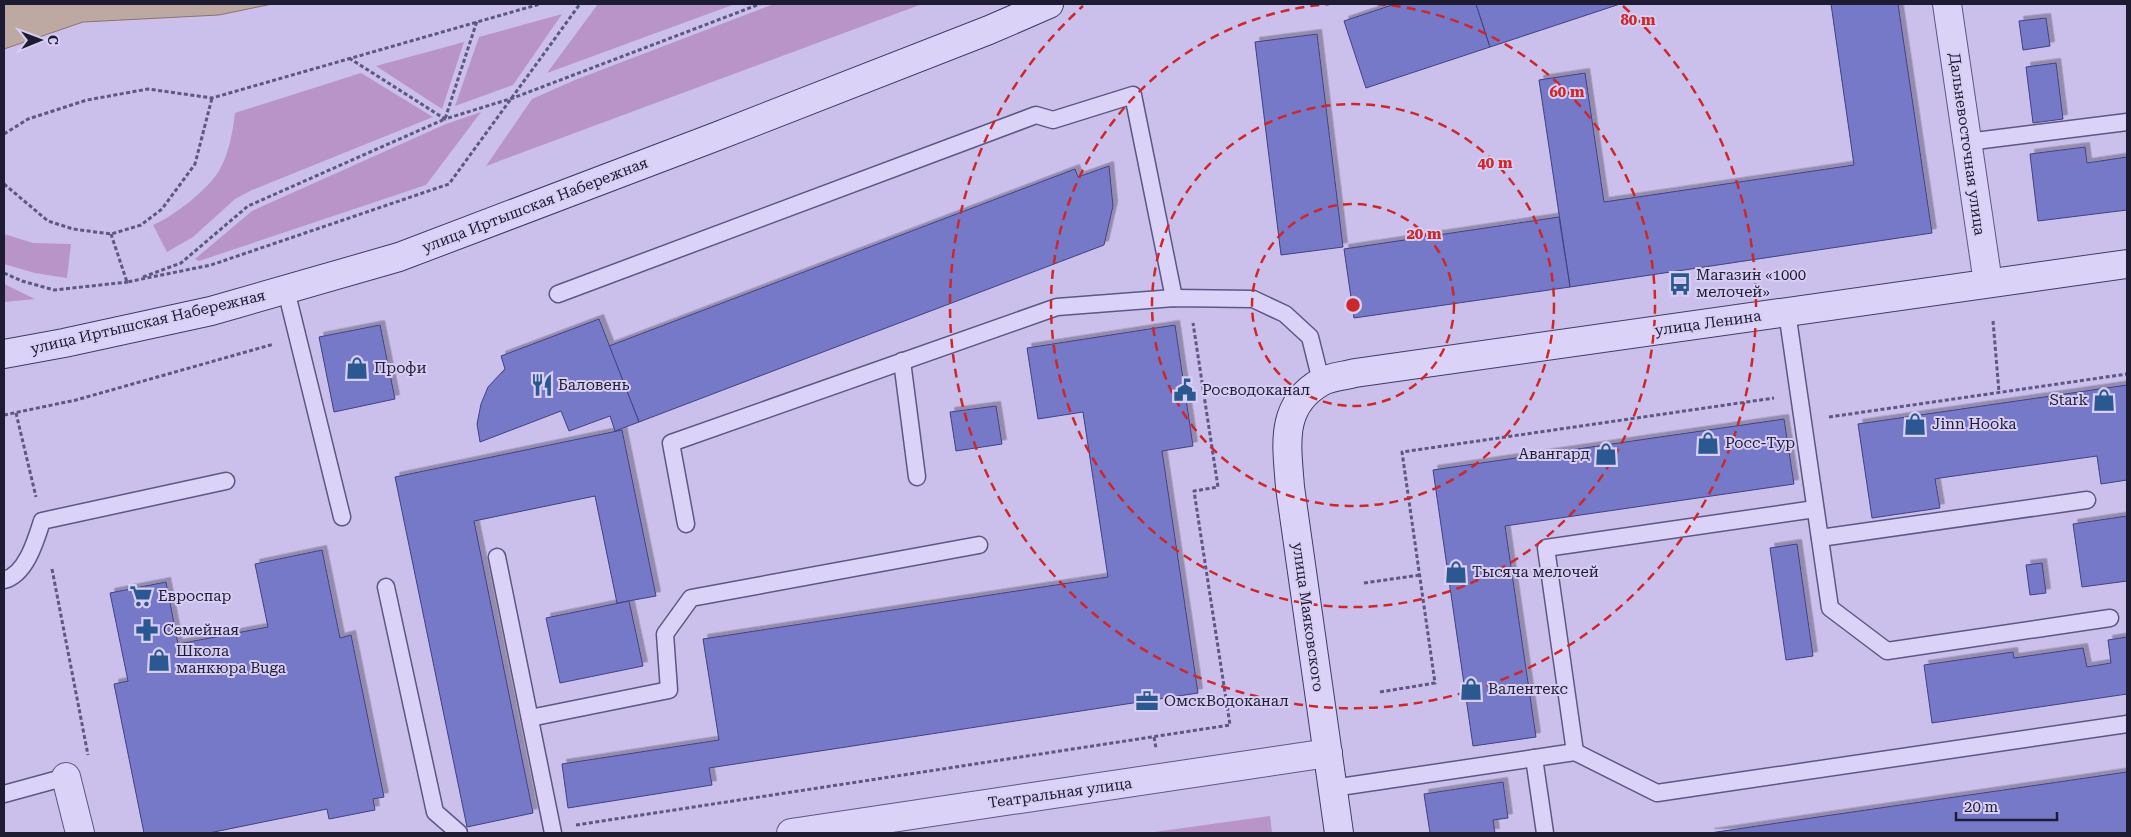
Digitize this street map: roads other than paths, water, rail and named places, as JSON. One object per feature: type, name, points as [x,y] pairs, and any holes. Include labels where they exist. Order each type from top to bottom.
[{"type":"main road","name":"улица Иртышская Набережная","points":[[4,354],[211,311],[399,257],[724,134],[1049,4]]},
{"type":"main road","name":"Дальневосточная улица","points":[[1947,4],[1988,284]]},
{"type":"main road","name":"улица Ленина","points":[[1296,402],[1321,381],[1364,372],[2127,264]]},
{"type":"main road","name":"улица Маяковского","points":[[1296,402],[1286,432],[1290,487],[1339,833]]},
{"type":"main road","name":"Театральная улица","points":[[791,833],[1328,753]]},
{"type":"main road","points":[[66,777],[80,833]]},
{"type":"lane","points":[[558,294],[1036,115],[1053,120],[1132,95],[1182,298]]},
{"type":"lane","points":[[1967,142],[2127,122]]},
{"type":"lane","points":[[286,290],[342,517]]},
{"type":"lane","points":[[686,524],[671,443],[1057,307],[1182,298],[1253,299],[1285,314],[1310,337],[1321,381]]},
{"type":"lane","points":[[1787,312],[1830,608],[1887,651],[2110,618]]},
{"type":"lane","points":[[902,361],[917,477]]},
{"type":"lane","points":[[4,580],[9,579],[30,558],[42,522],[226,481]]},
{"type":"lane","points":[[1820,538],[2087,500]]},
{"type":"lane","points":[[1575,752],[1546,548],[1816,509]]},
{"type":"lane","points":[[530,718],[670,690],[665,634],[691,598],[979,545]]},
{"type":"lane","points":[[497,557],[553,831]]},
{"type":"lane","points":[[386,587],[435,812],[459,833]]},
{"type":"lane","points":[[1333,788],[1575,752],[1657,793],[2127,724]]},
{"type":"lane","points":[[1534,758],[1545,833]]},
{"type":"lane","points":[[4,794],[66,777]]},
{"type":"place","name":"Магазин «1000 мелочей»","points":[[1680,284]]},
{"type":"place","name":"Профи","points":[[357,368]]},
{"type":"place","name":"Баловень","points":[[542,385]]},
{"type":"place","name":"Росводоканал","points":[[1185,390]]},
{"type":"place","name":"Stark","points":[[2104,400]]},
{"type":"place","name":"Jinn Hooka","points":[[1915,424]]},
{"type":"place","name":"Росс-Тур","points":[[1708,443]]},
{"type":"place","name":"Авангард","points":[[1606,454]]},
{"type":"place","name":"Тысяча мелочей","points":[[1456,572]]},
{"type":"place","name":"Евроспар","points":[[141,596]]},
{"type":"place","name":"Семейная","points":[[147,630]]},
{"type":"place","name":"Школа манкюра Buga","points":[[159,660]]},
{"type":"place","name":"Валентекс","points":[[1471,689]]},
{"type":"place","name":"ОмскВодоканал","points":[[1147,701]]}]
